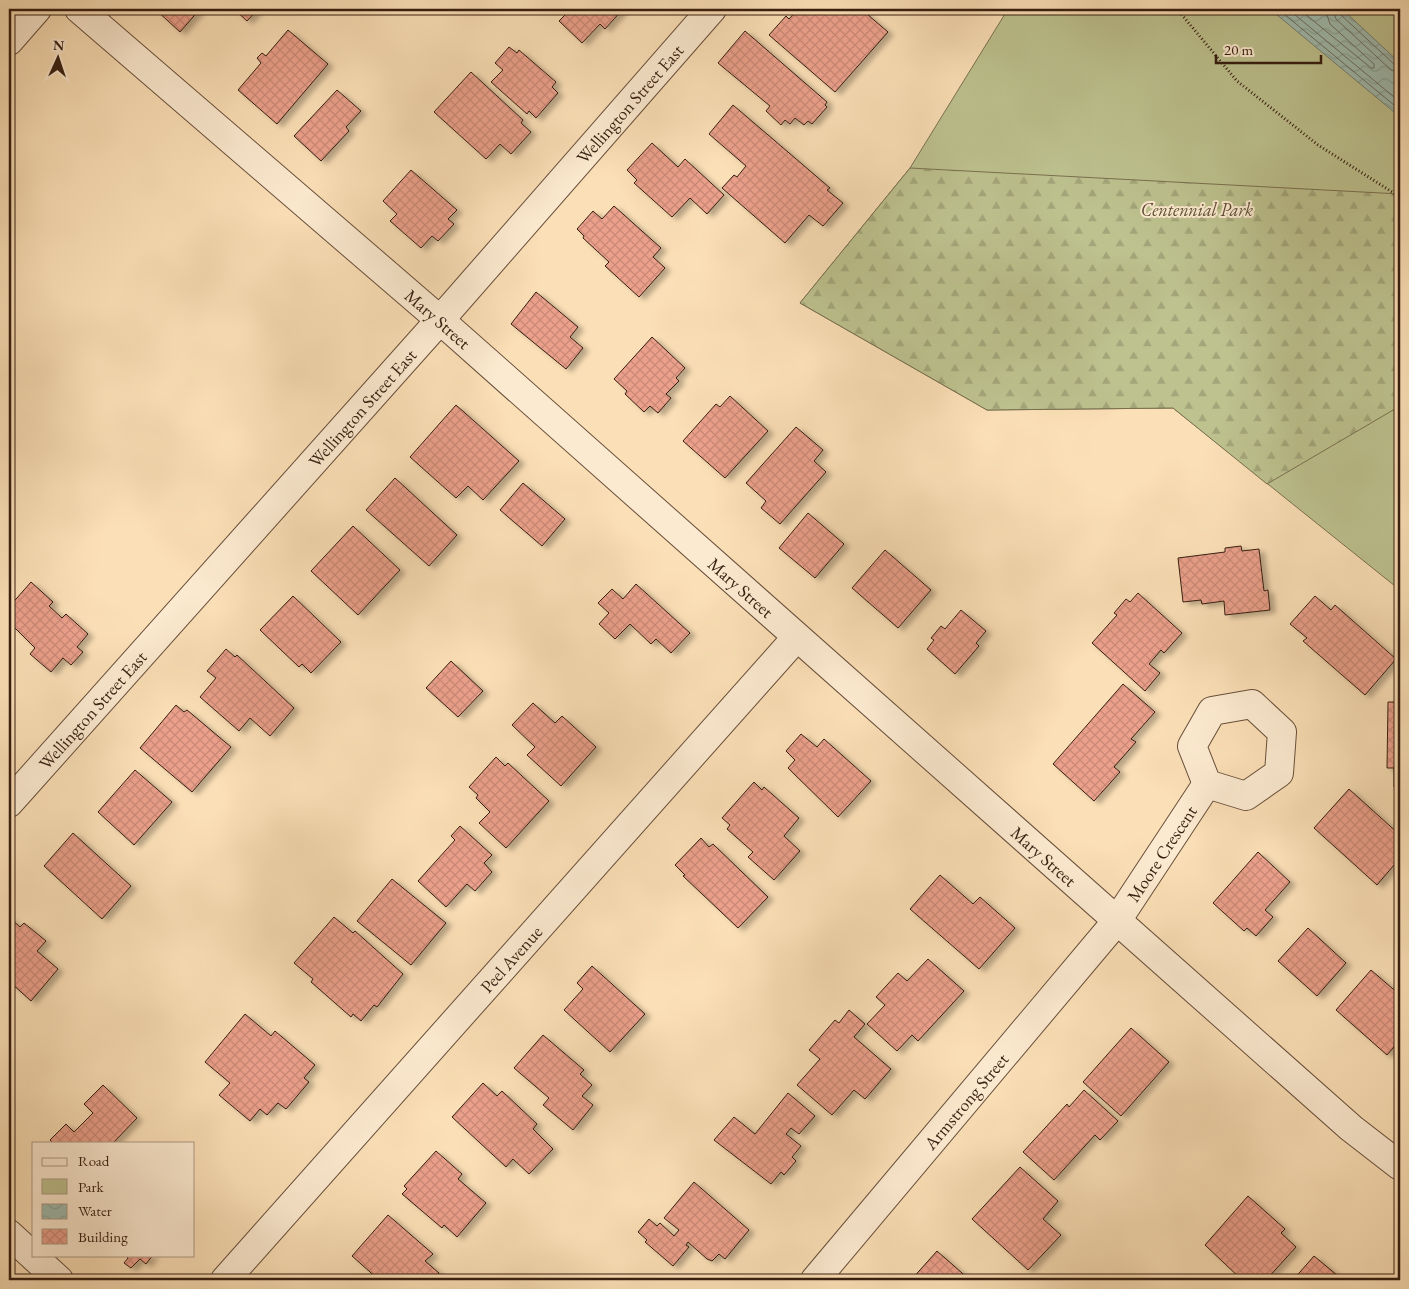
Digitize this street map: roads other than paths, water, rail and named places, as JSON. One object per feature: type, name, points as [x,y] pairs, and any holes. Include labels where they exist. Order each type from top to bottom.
[{"type":"street","points":[[9,41],[37,9]]},
{"type":"street","name":"Mary Street","points":[[79,9],[440,320],[1116,922],[1351,1128],[1400,1166]]},
{"type":"street","name":"Wellington Street East","points":[[9,803],[440,320],[712,9]]},
{"type":"street","name":"Peel Avenue","points":[[225,1280],[796,638]]},
{"type":"street","name":"Moore Crescent","points":[[1116,922],[1207,784]]},
{"type":"street","name":"Armstrong Street","points":[[815,1280],[1116,922]]},
{"type":"street","points":[[9,1234],[32,1255]]},
{"type":"street","points":[[33,1256],[59,1280]]},
{"type":"water","points":[[1270,9],[1342,9],[1400,63],[1400,117]]},
{"type":"park label","name":"Centennial Park","points":[[1197,209]]}]
